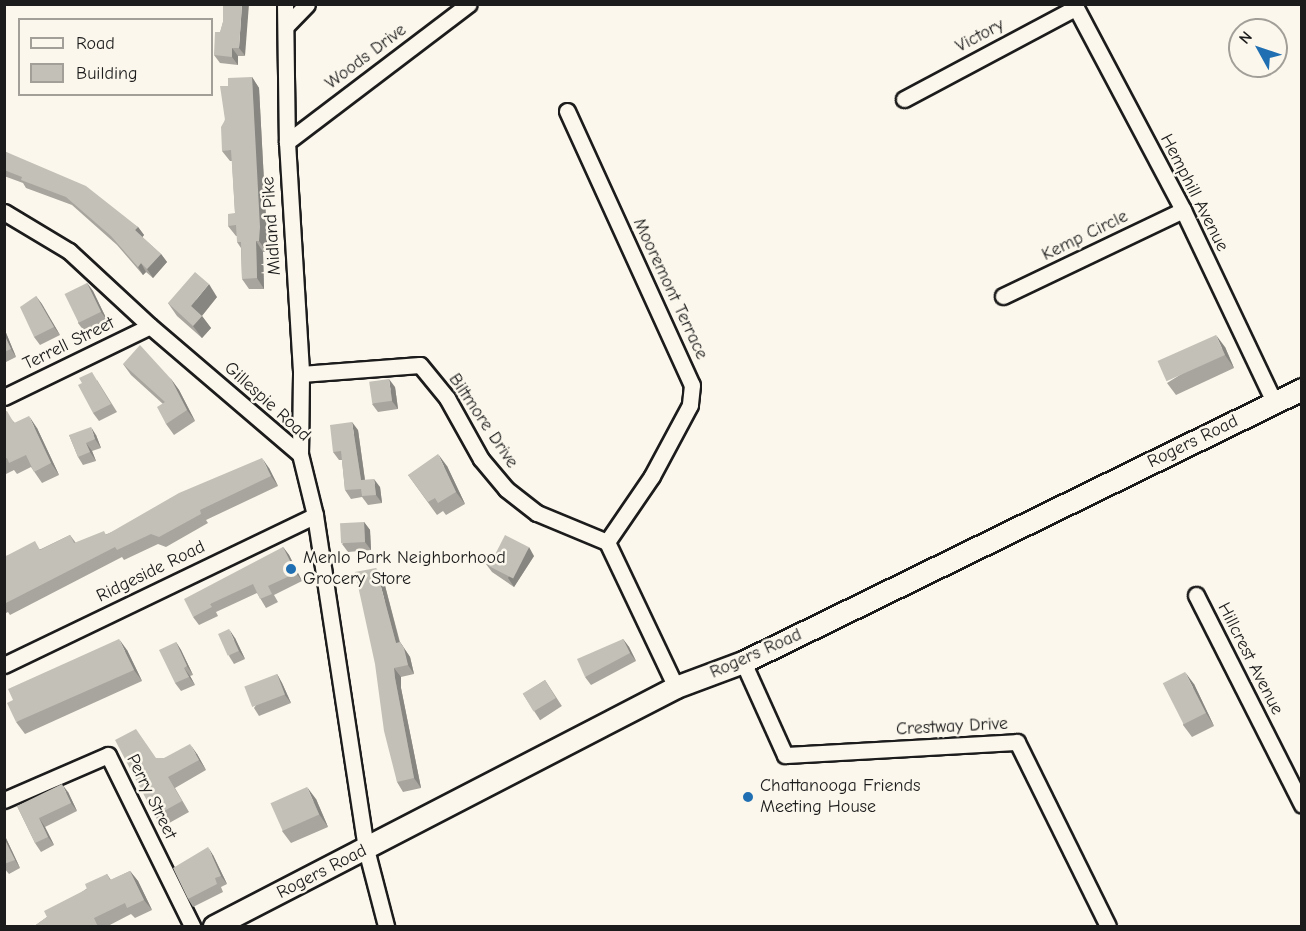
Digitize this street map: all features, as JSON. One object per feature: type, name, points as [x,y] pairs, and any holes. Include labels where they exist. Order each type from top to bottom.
[{"type":"street","name":"Midland Pike","points":[[285,4],[287,141],[302,374],[300,454]]},
{"type":"street","points":[[286,27],[307,4]]},
{"type":"street","name":"Woods Drive","points":[[287,141],[469,4]]},
{"type":"street","name":"Victory","points":[[904,99],[1074,6]]},
{"type":"street","name":"Hemphill Avenue","points":[[1074,6],[1183,210],[1274,402]]},
{"type":"street","name":"Mooremont Terrace","points":[[567,111],[692,385],[690,405],[652,476],[607,542]]},
{"type":"street","name":"Kemp Circle","points":[[1003,296],[1183,210]]},
{"type":"street","name":"Gillespie Road","points":[[4,212],[69,250],[150,326],[300,454],[315,515],[366,849],[386,927]]},
{"type":"street","name":"Terrell Street","points":[[4,397],[150,326]]},
{"type":"street","name":"Biltmore Drive","points":[[302,374],[420,365],[447,398],[481,459],[506,489],[537,513],[607,542]]},
{"type":"street","name":"Rogers Road","points":[[214,927],[676,687],[743,662],[1302,389]]},
{"type":"street","name":"Ridgeside Road","points":[[4,665],[315,515]]},
{"type":"street","points":[[607,542],[676,687]]},
{"type":"street","name":"Hillcrest Avenue","points":[[1196,595],[1302,805]]},
{"type":"street","name":"Crestway Drive","points":[[743,662],[784,755],[1017,742],[1108,927]]},
{"type":"street","name":"Perry Street","points":[[4,800],[108,755],[192,927]]},
{"type":"building","points":[[223,4],[242,4],[239,48],[232,48],[232,57],[214,55],[215,32],[220,32],[223,22]]},
{"type":"building","points":[[252,77],[260,227],[259,241],[256,241],[257,278],[242,279],[241,242],[237,242],[236,225],[228,226],[228,214],[235,213],[231,150],[222,151],[221,127],[225,120],[220,86],[228,86],[228,78]]},
{"type":"building","points":[[4,151],[86,186],[138,227],[135,230],[161,254],[147,269],[141,263],[138,267],[111,236],[66,197],[21,180],[22,177],[4,170]]},
{"type":"building","points":[[195,272],[209,284],[191,306],[202,316],[193,326],[168,303]]},
{"type":"building","points":[[87,283],[101,312],[79,323],[65,294]]},
{"type":"building","points":[[36,296],[54,327],[34,337],[20,307]]},
{"type":"building","points":[[4,334],[11,349],[4,352]]},
{"type":"building","points":[[1216,335],[1225,355],[1166,381],[1158,361]]},
{"type":"building","points":[[140,345],[171,379],[187,410],[166,424],[157,407],[165,402],[123,364]]},
{"type":"building","points":[[92,372],[111,404],[93,413],[78,385],[82,383],[79,378]]},
{"type":"building","points":[[389,379],[392,401],[372,404],[369,382]]},
{"type":"building","points":[[7,411],[14,423],[29,416],[51,463],[34,472],[26,455],[9,463],[7,458],[4,459],[4,412]]},
{"type":"building","points":[[352,422],[361,480],[374,479],[376,495],[362,496],[361,489],[345,490],[341,451],[333,452],[330,425]]},
{"type":"building","points":[[91,427],[95,439],[86,443],[90,452],[78,457],[69,435]]},
{"type":"building","points":[[438,454],[456,492],[438,503],[435,498],[428,502],[408,475]]},
{"type":"building","points":[[262,458],[271,476],[200,510],[201,514],[159,537],[151,534],[117,550],[115,547],[4,604],[4,555],[35,541],[40,550],[70,535],[74,543],[104,531],[106,535],[179,493]]},
{"type":"building","points":[[364,522],[365,542],[341,543],[340,523]]},
{"type":"building","points":[[505,535],[529,547],[513,578],[489,566]]},
{"type":"building","points":[[283,547],[296,573],[268,586],[272,594],[260,599],[253,584],[210,604],[212,607],[193,617],[184,599]]},
{"type":"building","points":[[376,568],[396,643],[400,642],[404,648],[408,665],[394,668],[414,778],[397,782],[384,731],[375,664],[355,572]]},
{"type":"building","points":[[229,629],[239,651],[228,656],[218,634]]},
{"type":"building","points":[[119,639],[134,670],[16,722],[7,703],[13,700],[8,689]]},
{"type":"building","points":[[623,639],[630,653],[585,677],[577,659]]},
{"type":"building","points":[[176,642],[187,666],[184,668],[189,677],[175,683],[159,650]]},
{"type":"building","points":[[1185,672],[1206,713],[1184,724],[1163,683]]},
{"type":"building","points":[[277,674],[285,695],[252,707],[244,687]]},
{"type":"building","points":[[545,680],[556,698],[534,711],[523,693]]},
{"type":"building","points":[[136,729],[156,758],[164,758],[190,744],[199,760],[168,777],[182,801],[155,816],[115,740]]},
{"type":"building","points":[[62,784],[71,803],[39,818],[48,837],[35,843],[17,806]]},
{"type":"building","points":[[307,787],[319,814],[283,831],[270,803]]},
{"type":"building","points":[[4,838],[15,860],[4,864]]},
{"type":"building","points":[[208,847],[221,876],[215,878],[217,884],[188,899],[173,868]]},
{"type":"building","points":[[130,871],[144,900],[127,908],[125,903],[94,918],[98,927],[33,927],[47,917],[44,911],[87,889],[85,884],[107,874],[110,880]]},
{"type":"place","name":"Menlo Park Neighborhood Grocery Store","points":[[291,569]]},
{"type":"place","name":"Chattanooga Friends Meeting House","points":[[748,797]]}]
